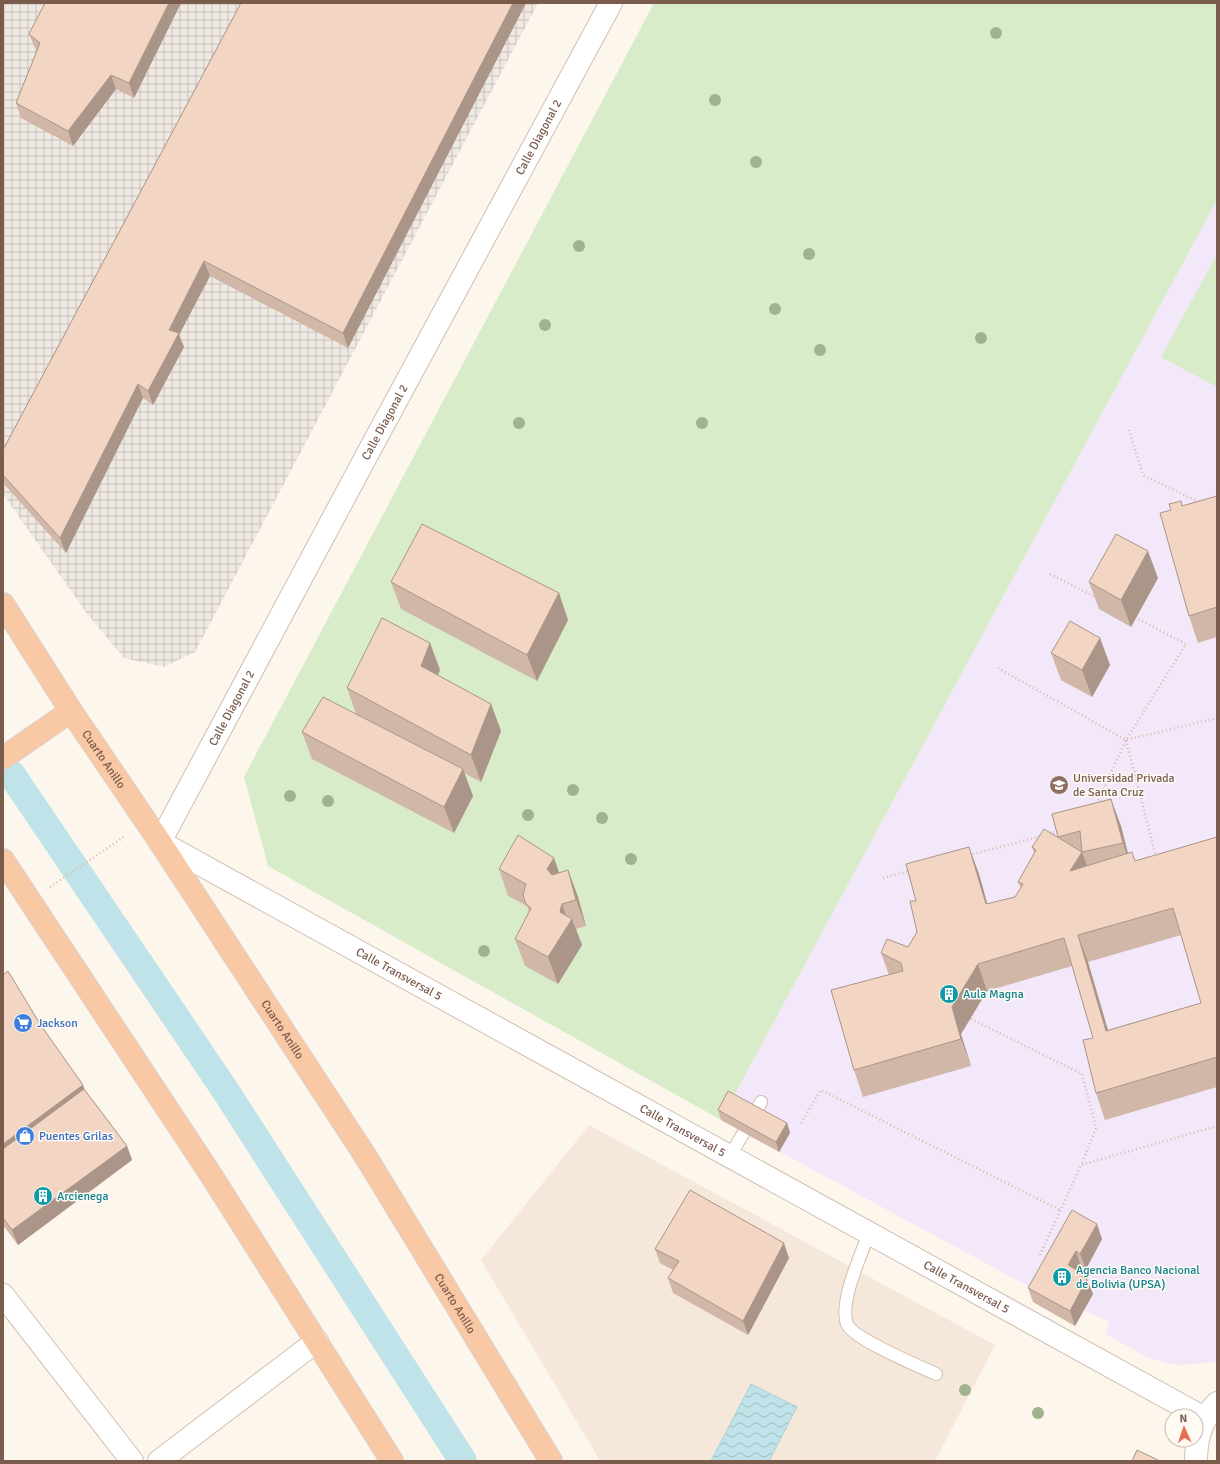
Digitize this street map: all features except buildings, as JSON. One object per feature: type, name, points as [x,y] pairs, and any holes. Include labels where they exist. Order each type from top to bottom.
[{"type":"highway","name":"Cuarto Anillo","points":[[3,604],[71,711],[160,842],[366,1157],[551,1461]]},
{"type":"highway","points":[[3,758],[71,711]]},
{"type":"highway","points":[[3,860],[211,1175],[392,1461]]},
{"type":"street","name":"Calle Diagonal 2","points":[[160,842],[611,3]]},
{"type":"street","name":"Calle Transversal 5","points":[[160,842],[869,1233],[1211,1411]]},
{"type":"street","points":[[3,1295],[132,1461]]},
{"type":"street","points":[[158,1461],[317,1341]]},
{"type":"street","points":[[1196,1461],[1198,1439],[1211,1411]]},
{"type":"lane","points":[[755,1113],[761,1102]]},
{"type":"lane","points":[[730,1156],[744,1132]]},
{"type":"lane","points":[[869,1233],[855,1269],[845,1306],[847,1324],[864,1340],[936,1374]]},
{"type":"path","points":[[1129,430],[1144,475],[1204,504]]},
{"type":"path","points":[[1050,574],[1103,601]]},
{"type":"path","points":[[1095,809],[1126,740],[1186,644],[1136,618]]},
{"type":"path","points":[[998,668],[1126,740],[1217,718]]},
{"type":"path","points":[[1126,740],[1158,863]]},
{"type":"path","points":[[967,856],[1066,829]]},
{"type":"path","points":[[60,880],[107,849]]},
{"type":"path","points":[[883,878],[914,870]]},
{"type":"path","points":[[971,1019],[1082,1074],[1096,1128],[1081,1165],[1040,1255]]},
{"type":"path","points":[[801,1123],[821,1090],[1060,1210]]},
{"type":"path","points":[[1081,1165],[1217,1126]]},
{"type":"shaded area","points":[[3,3],[538,3],[195,652],[164,667],[124,658],[88,615],[3,494]]},
{"type":"shaded area","name":"Universidad Privada de Santa Cruz","points":[[1217,200],[1217,1362],[1183,1365],[1165,1363],[1147,1357],[1105,1334],[1109,1322],[1084,1310],[1075,1326],[1033,1302],[1039,1292],[721,1120]]},
{"type":"shaded area","points":[[589,1125],[995,1345],[935,1461],[600,1461],[481,1260]]},
{"type":"green space","points":[[654,3],[1217,3],[1217,200],[721,1120],[268,866],[244,777]]},
{"type":"green space","points":[[1217,254],[1217,387],[1161,357]]},
{"type":"water","points":[[751,1384],[797,1407],[769,1461],[711,1461]]},
{"type":"waterway","points":[[12,775],[225,1090],[463,1461]]},
{"type":"place","name":"Universidad Privada de Santa Cruz","points":[[1059,785]]},
{"type":"place","name":"Aula Magna","points":[[949,994]]},
{"type":"place","name":"Jackson","points":[[23,1023]]},
{"type":"place","name":"Puentes Grilas","points":[[25,1136]]},
{"type":"place","name":"Arcienega","points":[[43,1196]]},
{"type":"place","name":"Agencia Banco Nacional de Bolivia (UPSA)","points":[[1062,1277]]}]
